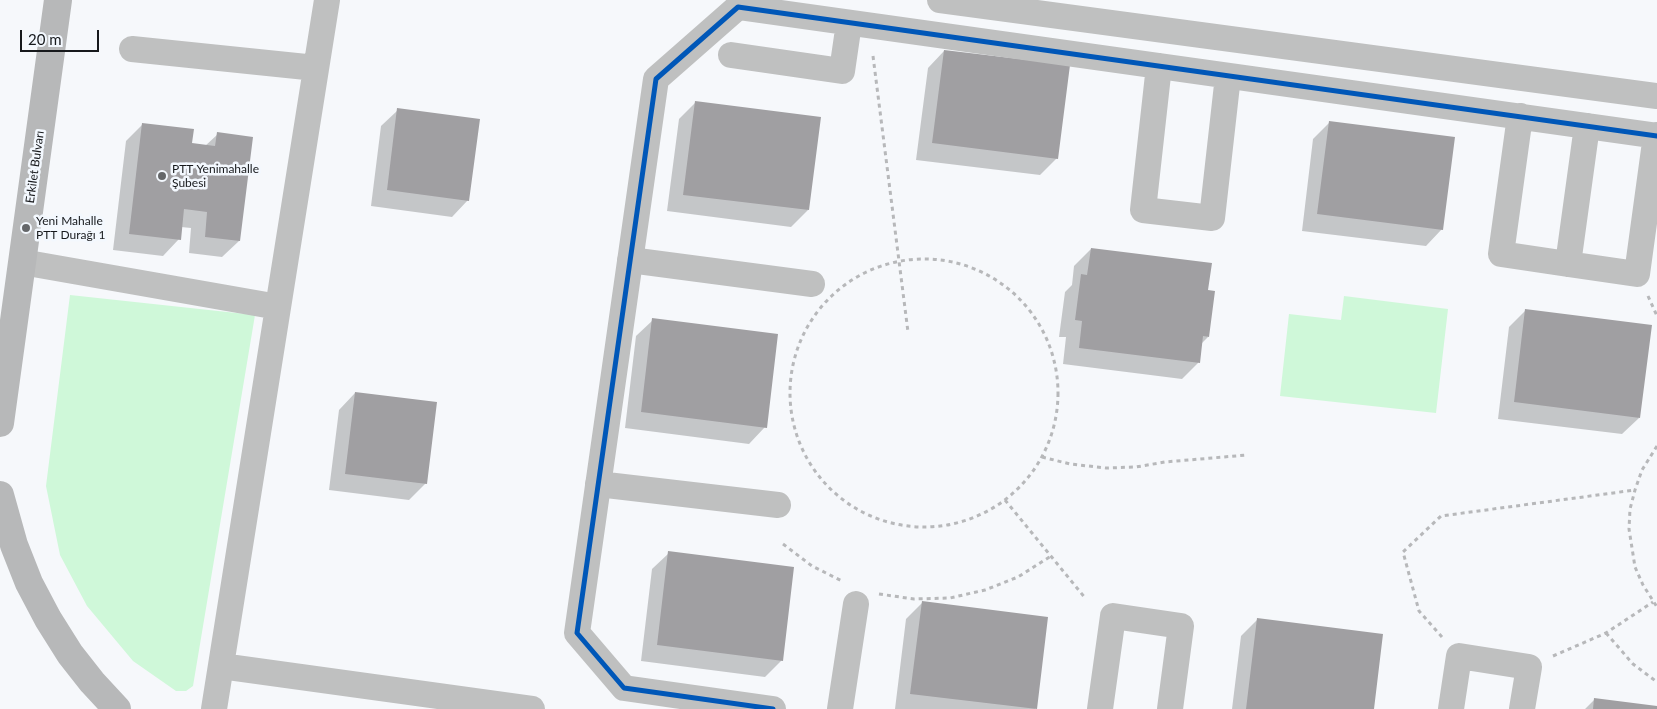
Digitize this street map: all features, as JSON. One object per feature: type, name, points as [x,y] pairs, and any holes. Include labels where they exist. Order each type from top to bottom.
[{"type":"main road","name":"Erkilet Bulvarı","points":[[0,423],[58,0]]},
{"type":"main road","points":[[0,495],[14,545],[29,583],[48,619],[70,654],[117,709]]},
{"type":"street","points":[[214,709],[327,0]]},
{"type":"street","points":[[940,0],[1657,96]]},
{"type":"street","points":[[773,709],[624,688],[577,633],[656,79],[738,7],[1520,116],[1656,136],[1637,274],[1501,254],[1520,116]]},
{"type":"street","points":[[731,55],[842,71],[859,24]]},
{"type":"street","points":[[132,49],[316,68]]},
{"type":"street","points":[[1159,66],[1143,210],[1212,218],[1228,76]]},
{"type":"street","points":[[1568,264],[1587,126]]},
{"type":"street","points":[[630,260],[812,284]]},
{"type":"street","points":[[22,262],[278,307]]},
{"type":"street","points":[[598,484],[778,506]]},
{"type":"street","points":[[840,709],[859,593]]},
{"type":"street","points":[[1100,709],[1113,616],[1181,626],[1170,709]]},
{"type":"street","points":[[1451,709],[1459,656],[1528,667],[1522,709]]},
{"type":"street","points":[[221,666],[532,709]]},
{"type":"path","points":[[859,24],[899,261],[908,332]]},
{"type":"path","points":[[920,259],[942,260],[963,265],[983,273],[1002,284],[1032,314],[1044,333],[1052,353],[1058,388],[1056,417],[1051,438],[1042,458],[1020,488],[985,512],[964,521],[940,526],[917,527],[894,523],[872,516],[851,505],[833,491],[817,474],[805,455],[794,426],[790,389],[792,366],[808,324],[838,290],[877,267],[899,261],[920,259]]},
{"type":"path","points":[[1657,446],[1642,470],[1634,490],[1630,509],[1629,529],[1636,567],[1643,586],[1657,607]]},
{"type":"path","points":[[1042,458],[1070,464],[1106,468],[1136,467],[1165,462],[1247,455]]},
{"type":"path","points":[[1459,656],[1419,611],[1403,552],[1441,516],[1634,490]]},
{"type":"path","points":[[1005,500],[1086,599]]},
{"type":"path","points":[[783,544],[812,566],[859,593],[914,599],[950,598],[985,590],[1018,577],[1051,556]]},
{"type":"path","points":[[1528,667],[1606,633],[1653,602]]},
{"type":"path","points":[[1606,633],[1633,664],[1657,682]]},
{"type":"green space","points":[[70,295],[255,315],[193,686],[186,691],[176,691],[133,661],[87,606],[60,555],[46,486]]},
{"type":"green space","points":[[1344,296],[1448,309],[1436,413],[1280,396],[1289,314],[1341,320]]},
{"type":"building","points":[[944,50],[1070,65],[1058,159],[932,143]]},
{"type":"building","points":[[695,101],[821,117],[809,210],[683,195]]},
{"type":"building","points":[[397,108],[480,119],[469,201],[387,190]]},
{"type":"building","points":[[1329,121],[1455,137],[1443,230],[1317,214]]},
{"type":"building","points":[[142,123],[194,129],[192,143],[215,146],[217,132],[253,137],[240,241],[205,237],[207,212],[184,209],[181,240],[129,234]]},
{"type":"building","points":[[1091,248],[1212,263],[1208,290],[1215,291],[1209,337],[1203,336],[1200,363],[1079,348],[1082,321],[1075,320],[1081,274],[1087,275]]},
{"type":"building","points":[[1525,309],[1652,325],[1640,418],[1514,402]]},
{"type":"building","points":[[652,318],[778,334],[767,428],[641,412]]},
{"type":"building","points":[[355,392],[437,402],[427,484],[345,474]]},
{"type":"building","points":[[668,551],[794,567],[783,661],[657,645]]},
{"type":"building","points":[[922,601],[1048,617],[1037,709],[910,694]]},
{"type":"building","points":[[1257,618],[1383,634],[1374,709],[1246,709]]},
{"type":"building","points":[[1594,698],[1657,706],[1657,709],[1593,709]]},
{"type":"cycle path","points":[[773,709],[624,688],[577,633],[656,79],[738,7],[1657,136]]},
{"type":"place","name":"PTT Yenimahalle Şubesi","points":[[162,176]]},
{"type":"place","name":"Yeni Mahalle PTT Durağı 1","points":[[26,228]]}]
